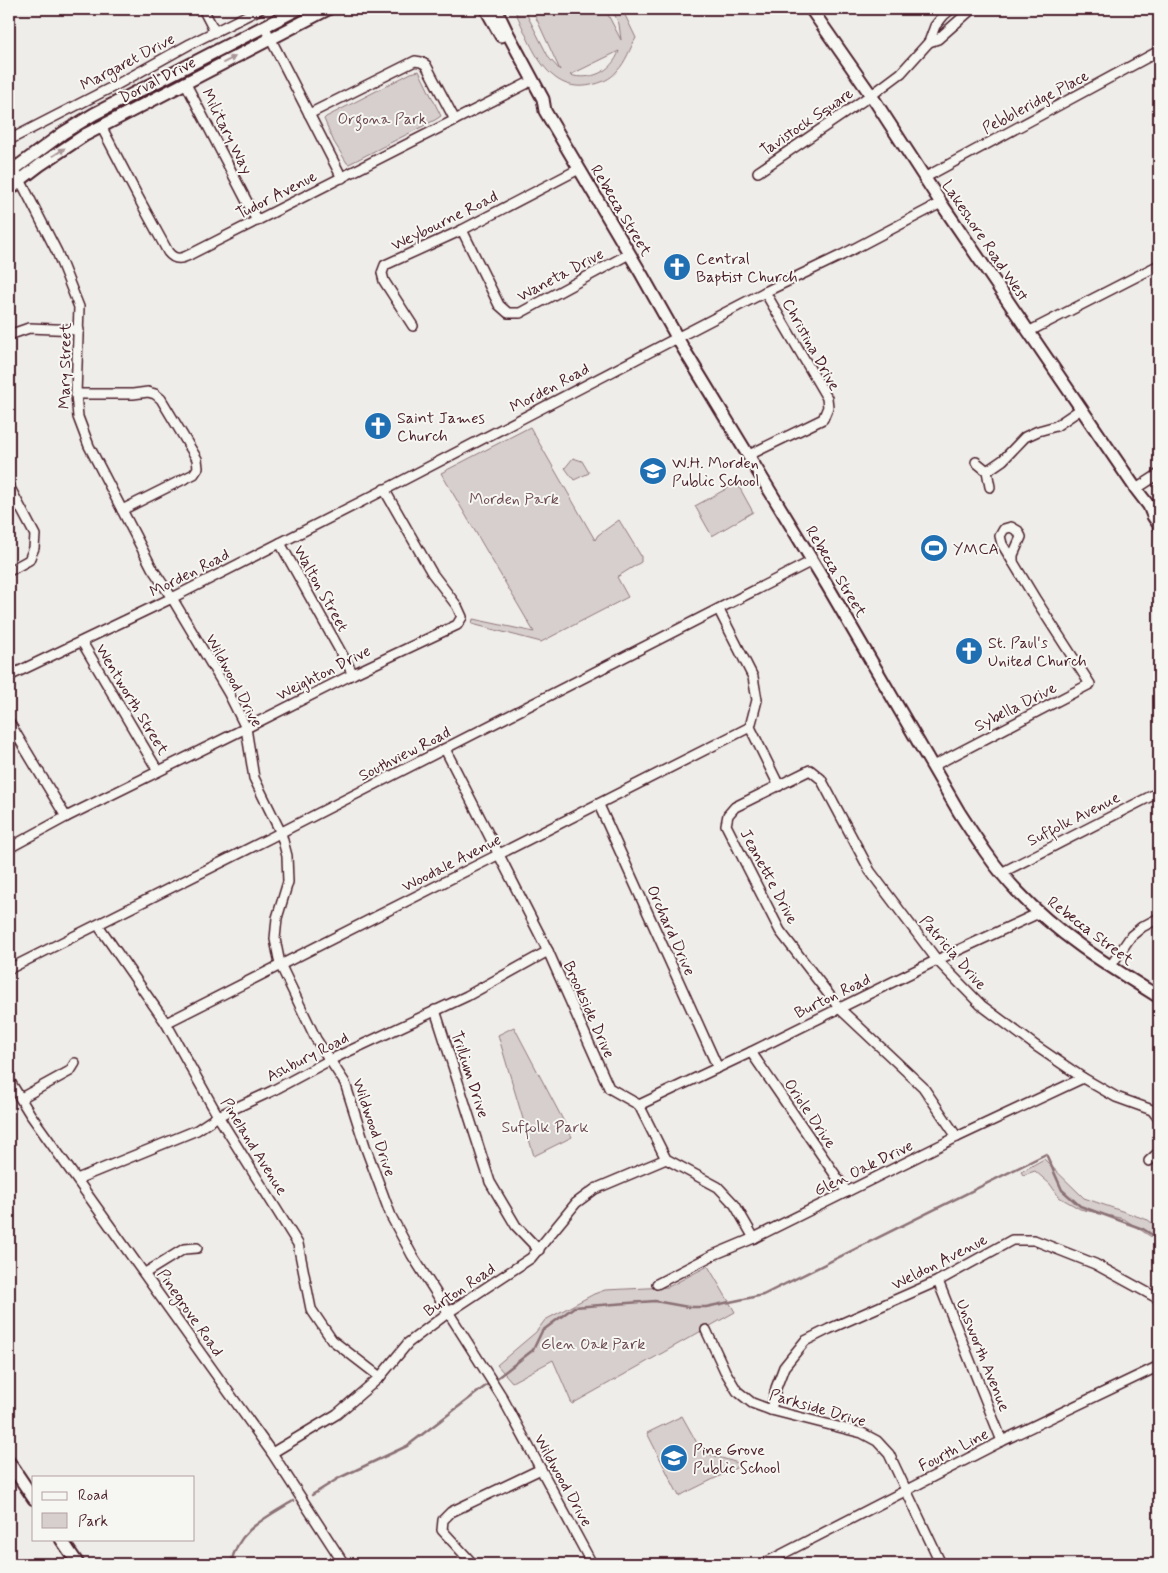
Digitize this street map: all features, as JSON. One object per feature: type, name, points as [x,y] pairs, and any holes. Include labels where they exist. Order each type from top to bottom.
[{"type":"main road","name":"Dorval Drive","points":[[10,167],[94,114],[298,9]]},
{"type":"main road","name":"Dorval Drive","points":[[9,191],[19,181],[85,135],[328,9]]},
{"type":"main road","name":"Rebecca Street","points":[[486,9],[537,103],[545,110],[677,338],[749,455],[959,812],[1001,872],[1039,913],[1068,937],[1110,967],[1159,997]]},
{"type":"main road","name":"Rebecca Street","points":[[496,9],[543,99],[545,110]]},
{"type":"main road","name":"Lakeshore Road West","points":[[811,9],[871,95],[924,178],[1028,332],[1149,506],[1156,521]]},
{"type":"main road","points":[[9,1462],[32,1496]]},
{"type":"main road","points":[[62,1540],[78,1564]]},
{"type":"street","points":[[203,9],[215,32]]},
{"type":"street","name":"Margaret Drive","points":[[9,140],[260,9]]},
{"type":"street","points":[[929,42],[935,26],[951,9]]},
{"type":"street","points":[[929,42],[938,39],[972,9]]},
{"type":"street","points":[[264,26],[342,178]]},
{"type":"street","name":"Tavistock Square","points":[[758,172],[901,73],[929,42]]},
{"type":"street","name":"Pebbleridge Place","points":[[924,178],[1159,51]]},
{"type":"street","points":[[309,114],[411,62],[418,61],[426,65],[455,120]]},
{"type":"street","name":"Military Way","points":[[185,82],[257,221]]},
{"type":"street","name":"Tudor Avenue","points":[[101,126],[168,252],[173,257],[180,259],[526,84]]},
{"type":"street","name":"Mary Street","points":[[10,167],[32,202],[57,252],[80,307],[76,394],[78,417],[89,446],[152,568],[172,598]]},
{"type":"street","name":"Weybourne Road","points":[[413,326],[384,281],[382,272],[385,265],[462,230],[579,168]]},
{"type":"street","name":"Morden Road","points":[[9,676],[172,598],[941,203]]},
{"type":"street","name":"Waneta Drive","points":[[462,230],[499,305],[508,313],[520,313],[630,254]]},
{"type":"street","points":[[1028,332],[1159,265]]},
{"type":"street","name":"Christina Drive","points":[[749,455],[823,418],[828,407],[827,398],[765,292]]},
{"type":"street","points":[[9,335],[29,328],[79,330]]},
{"type":"street","points":[[76,394],[133,394],[148,392],[155,394],[161,399],[197,459],[198,468],[194,474],[122,510]]},
{"type":"street","points":[[987,471],[1003,460],[1025,437],[1056,426],[1081,409]]},
{"type":"street","points":[[976,462],[987,471],[990,487]]},
{"type":"street","points":[[1136,489],[1159,474]]},
{"type":"street","points":[[9,486],[35,535],[34,548],[29,560],[9,570]]},
{"type":"street","name":"Weighton Drive","points":[[9,848],[66,817],[352,674],[457,625],[462,617],[457,606],[432,573],[384,490]]},
{"type":"street","name":"Walton Street","points":[[280,543],[352,674]]},
{"type":"street","name":"Southview Road","points":[[9,969],[98,926],[445,750],[812,561]]},
{"type":"street","name":"Sybella Drive","points":[[933,766],[1090,684],[1013,562]]},
{"type":"street","name":"Wildwood Drive","points":[[172,598],[229,694],[246,728],[254,778],[281,833],[287,856],[288,882],[277,918],[275,939],[280,964],[316,1039],[345,1082],[364,1146],[391,1216],[412,1255],[502,1398],[592,1564]]},
{"type":"street","points":[[719,610],[753,677],[757,700],[750,727],[779,786]]},
{"type":"street","name":"Wentworth Street","points":[[82,642],[158,771]]},
{"type":"street","points":[[9,722],[66,817]]},
{"type":"street","name":"Woodale Avenue","points":[[166,1023],[750,727]]},
{"type":"street","name":"Brookside Drive","points":[[445,750],[548,951],[609,1088],[639,1105]]},
{"type":"street","name":"Patricia Drive","points":[[779,786],[810,770],[821,779],[870,871],[937,960],[981,1005],[1083,1078],[1116,1097],[1152,1110],[1159,1119]]},
{"type":"street","name":"Jeanette Drive","points":[[779,786],[735,807],[728,815],[726,825],[780,930],[840,1009],[924,1088],[958,1137]]},
{"type":"street","name":"Suffolk Avenue","points":[[1001,872],[1159,792]]},
{"type":"street","name":"Orchard Drive","points":[[599,805],[718,1068]]},
{"type":"street","name":"Burton Road","points":[[639,1105],[840,1009],[937,960],[1039,913]]},
{"type":"street","points":[[1110,967],[1131,936],[1142,927],[1159,918]]},
{"type":"street","name":"Pineland Avenue","points":[[98,926],[166,1023],[218,1116],[298,1244],[311,1309],[332,1340],[380,1377]]},
{"type":"street","name":"Ashbury Road","points":[[77,1179],[197,1130],[218,1116],[272,1091],[330,1060],[467,996],[548,951]]},
{"type":"street","name":"Trillium Drive","points":[[435,1010],[490,1182],[516,1226],[538,1250]]},
{"type":"street","name":"Oriole Drive","points":[[751,1052],[847,1192]]},
{"type":"street","points":[[21,1098],[70,1071],[75,1063]]},
{"type":"street","name":"Glen Oak Drive","points":[[657,1284],[711,1256],[754,1238],[958,1137],[1083,1078]]},
{"type":"street","name":"Pinegrove Road","points":[[9,1080],[30,1114],[272,1453],[344,1564]]},
{"type":"street","points":[[639,1105],[666,1159],[718,1187],[735,1205],[754,1238]]},
{"type":"street","points":[[1149,1161],[1159,1152]]},
{"type":"street","name":"Burton Road","points":[[272,1453],[337,1414],[380,1377],[408,1343],[449,1312],[531,1258],[576,1203],[595,1189],[666,1159]]},
{"type":"street","name":"Weldon Avenue","points":[[771,1410],[776,1388],[784,1367],[805,1341],[938,1281],[1012,1240],[1034,1240],[1095,1264],[1159,1299]]},
{"type":"street","points":[[145,1273],[184,1249],[197,1248]]},
{"type":"street","name":"Unsworth Avenue","points":[[938,1281],[1002,1440]]},
{"type":"street","name":"Parkside Drive","points":[[706,1330],[725,1371],[737,1391],[752,1403],[771,1410],[862,1433],[877,1441],[889,1454],[941,1564]]},
{"type":"street","name":"Fourth Line","points":[[763,1564],[1002,1440],[1159,1366]]},
{"type":"street","points":[[473,1564],[442,1530],[443,1520],[451,1512],[541,1469]]},
{"type":"green space","points":[[514,9],[524,9],[549,58],[560,70],[532,9],[605,9],[621,40],[619,24],[612,9],[622,9],[636,38],[623,63],[612,76],[595,84],[575,86],[562,82],[541,63]],"holes":[[[619,51],[616,58],[606,69],[592,76],[578,77],[570,75]]]},
{"type":"green space","name":"Orgona Park","points":[[419,71],[441,116],[349,164],[347,163],[334,142],[324,119],[411,73]]},
{"type":"green space","name":"Morden Park","points":[[530,427],[595,540],[598,535],[619,520],[641,556],[641,562],[617,577],[628,597],[541,642],[472,624],[473,619],[534,632],[441,473]]},
{"type":"green space","points":[[573,458],[582,461],[589,473],[574,480],[565,468]]},
{"type":"green space","points":[[737,483],[753,512],[712,536],[695,506]]},
{"type":"green space","name":"Suffolk Park","points":[[514,1027],[572,1137],[534,1156],[498,1035]]},
{"type":"green space","points":[[1044,1159],[1084,1198],[1148,1220],[1159,1228],[1159,1242],[1124,1219],[1080,1209],[1059,1197],[1050,1184],[1035,1171],[1023,1175],[1021,1172]]},
{"type":"green space","name":"Glen Oak Park","points":[[708,1266],[735,1312],[572,1404],[553,1360],[512,1382],[497,1365],[536,1332],[545,1320],[594,1294],[605,1290],[668,1287]]},
{"type":"green space","points":[[682,1416],[702,1452],[738,1463],[736,1468],[679,1496],[647,1433]]},
{"type":"waterway","points":[[497,1378],[533,1350],[542,1331],[574,1307],[655,1301],[688,1307],[706,1307],[763,1295],[1046,1154],[1062,1190],[1080,1206],[1143,1229],[1159,1239]]},
{"type":"waterway","points":[[312,1495],[339,1478],[407,1446],[487,1385]]},
{"type":"waterway","points":[[231,1564],[234,1552],[246,1534],[263,1519],[293,1501]]},
{"type":"place","name":"Central Baptist Church","points":[[677,267]]},
{"type":"place","name":"Saint James Church","points":[[378,426]]},
{"type":"place","name":"W.H. Morden Public School","points":[[653,471]]},
{"type":"place","name":"YMCA","points":[[934,548]]},
{"type":"place","name":"St. Paul's United Church","points":[[969,651]]},
{"type":"place","name":"Pine Grove Public School","points":[[674,1458]]}]
